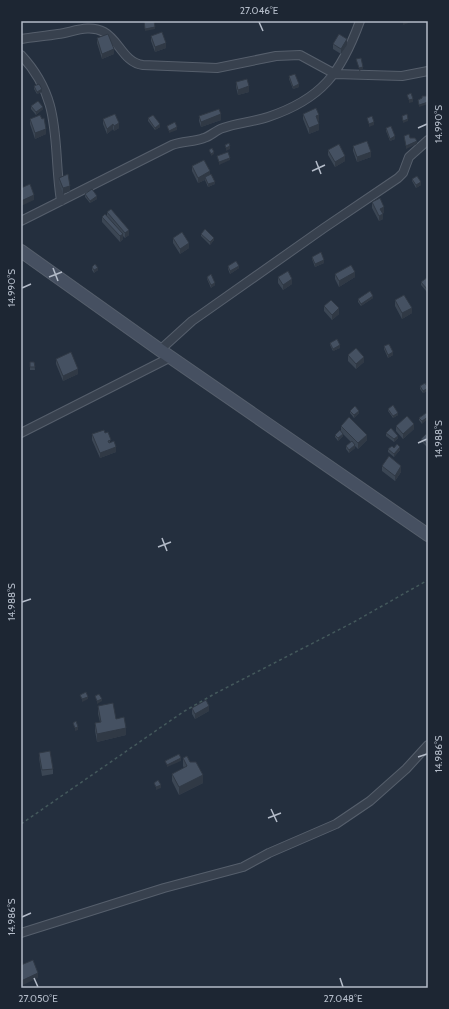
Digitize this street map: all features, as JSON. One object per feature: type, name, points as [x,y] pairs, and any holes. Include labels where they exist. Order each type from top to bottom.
[{"type":"street","points":[[21,221],[172,145],[180,142],[206,138],[222,128],[267,117],[301,103],[314,95],[335,74],[352,44],[360,21]]},
{"type":"street","points":[[21,39],[90,28],[103,31],[136,64],[217,68],[276,56],[300,55],[309,58],[335,74],[402,76],[428,71]]},
{"type":"street","points":[[21,55],[32,67],[50,102],[56,139],[57,176],[61,201]]},
{"type":"street","points":[[160,350],[192,321],[398,178],[403,173],[409,157],[428,140]]},
{"type":"street","points":[[21,251],[160,350],[428,536]]},
{"type":"street","points":[[21,433],[170,357]]},
{"type":"street","points":[[21,933],[164,888],[243,867],[258,858],[340,821],[370,801],[406,769],[428,746]]},
{"type":"path","points":[[21,824],[184,712],[216,693],[352,623],[428,580]]},
{"type":"building","points":[[144,21],[154,21],[155,27],[145,29]]},
{"type":"building","points":[[162,32],[166,43],[155,47],[151,36]]},
{"type":"building","points":[[108,34],[114,49],[102,54],[97,38]]},
{"type":"building","points":[[339,34],[347,39],[341,49],[333,44]]},
{"type":"building","points":[[361,58],[363,67],[359,68],[356,59]]},
{"type":"building","points":[[295,74],[299,84],[293,87],[289,76]]},
{"type":"building","points":[[247,79],[249,86],[238,90],[236,82]]},
{"type":"building","points":[[39,84],[42,89],[37,92],[34,86]]},
{"type":"building","points":[[411,93],[413,99],[409,100],[407,95]]},
{"type":"building","points":[[422,96],[428,96],[428,102],[419,105],[418,100],[422,98]]},
{"type":"building","points":[[38,101],[43,107],[36,112],[31,106]]},
{"type":"building","points":[[316,108],[319,115],[316,116],[319,124],[309,128],[303,114]]},
{"type":"building","points":[[219,109],[221,114],[201,122],[199,116]]},
{"type":"building","points":[[115,114],[119,123],[114,126],[113,124],[107,129],[103,119]]},
{"type":"building","points":[[407,114],[408,119],[403,121],[402,116]]},
{"type":"building","points":[[40,115],[42,119],[44,118],[46,129],[35,133],[30,119]]},
{"type":"building","points":[[153,115],[160,124],[155,128],[148,118]]},
{"type":"building","points":[[372,116],[374,122],[369,124],[367,118]]},
{"type":"building","points":[[175,122],[177,127],[169,131],[167,126]]},
{"type":"building","points":[[391,126],[395,136],[390,139],[386,128]]},
{"type":"building","points":[[409,134],[410,138],[415,138],[417,141],[406,146],[404,136]]},
{"type":"building","points":[[367,141],[371,152],[357,157],[353,146]]},
{"type":"building","points":[[229,143],[230,146],[226,148],[225,145]]},
{"type":"building","points":[[339,144],[345,156],[335,162],[328,150]]},
{"type":"building","points":[[212,148],[214,152],[211,154],[209,150]]},
{"type":"building","points":[[228,152],[230,158],[219,162],[217,156]]},
{"type":"building","points":[[204,160],[210,171],[198,178],[192,166]]},
{"type":"building","points":[[68,174],[70,186],[63,188],[59,178]]},
{"type":"building","points":[[211,174],[215,182],[208,184],[205,177]]},
{"type":"building","points":[[417,176],[421,182],[416,185],[412,179]]},
{"type":"building","points":[[30,184],[34,195],[21,201],[21,188]]},
{"type":"building","points":[[92,189],[97,196],[90,201],[85,194]]},
{"type":"building","points":[[380,198],[384,207],[380,209],[383,214],[379,216],[372,202]]},
{"type":"building","points":[[111,209],[129,230],[125,233],[107,212]]},
{"type":"building","points":[[105,214],[123,234],[120,236],[102,217]]},
{"type":"building","points":[[205,229],[214,238],[210,242],[201,234]]},
{"type":"building","points":[[182,232],[189,243],[180,249],[173,238]]},
{"type":"building","points":[[321,252],[324,260],[315,264],[312,257]]},
{"type":"building","points":[[236,261],[239,266],[230,271],[228,266]]},
{"type":"building","points":[[95,264],[98,268],[94,270],[92,267]]},
{"type":"building","points":[[351,265],[355,272],[339,281],[335,274]]},
{"type":"building","points":[[288,271],[292,279],[283,285],[278,277]]},
{"type":"building","points":[[211,274],[215,283],[211,285],[207,277]]},
{"type":"building","points":[[428,277],[428,289],[427,289],[421,282]]},
{"type":"building","points":[[370,291],[373,296],[361,304],[358,299]]},
{"type":"building","points":[[404,295],[412,308],[402,313],[395,300]]},
{"type":"building","points":[[331,300],[339,308],[332,315],[324,306]]},
{"type":"building","points":[[337,339],[340,345],[333,349],[330,343]]},
{"type":"building","points":[[389,344],[393,352],[388,355],[384,346]]},
{"type":"building","points":[[356,348],[364,357],[356,364],[348,355]]},
{"type":"building","points":[[71,352],[78,369],[63,376],[56,359]]},
{"type":"building","points":[[30,362],[34,362],[35,367],[30,367]]},
{"type":"building","points":[[425,383],[428,388],[423,391],[420,386]]},
{"type":"building","points":[[393,405],[398,413],[393,416],[388,409]]},
{"type":"building","points":[[355,406],[359,411],[354,415],[350,411]]},
{"type":"building","points":[[426,413],[428,417],[422,421],[419,418]]},
{"type":"building","points":[[407,416],[414,424],[403,434],[396,426]]},
{"type":"building","points":[[349,417],[367,435],[358,443],[341,426]]},
{"type":"building","points":[[391,428],[398,436],[394,439],[386,433]]},
{"type":"building","points":[[104,430],[105,433],[108,432],[111,440],[108,441],[109,443],[114,441],[116,447],[100,453],[92,434]]},
{"type":"building","points":[[340,430],[343,434],[338,438],[335,435]]},
{"type":"building","points":[[426,434],[428,437],[428,444],[421,439]]},
{"type":"building","points":[[352,441],[355,445],[349,450],[346,446]]},
{"type":"building","points":[[397,444],[400,447],[394,454],[388,449],[392,446],[394,448]]},
{"type":"building","points":[[389,456],[401,466],[395,476],[382,466]]},
{"type":"building","points":[[86,692],[88,697],[82,699],[80,695]]},
{"type":"building","points":[[99,694],[102,699],[97,701],[95,696]]},
{"type":"building","points":[[206,700],[209,706],[195,714],[192,708]]},
{"type":"building","points":[[113,703],[116,719],[124,717],[126,728],[97,734],[95,723],[101,722],[98,706]]},
{"type":"building","points":[[76,721],[78,727],[75,728],[73,723]]},
{"type":"building","points":[[50,751],[53,769],[42,770],[39,753]]},
{"type":"building","points":[[179,754],[181,758],[167,765],[165,761]]},
{"type":"building","points":[[187,756],[190,762],[196,762],[203,775],[179,787],[172,774],[187,766],[183,758]]},
{"type":"building","points":[[158,780],[161,785],[156,787],[154,783]]},
{"type":"building","points":[[33,960],[38,973],[21,981],[21,965]]}]
